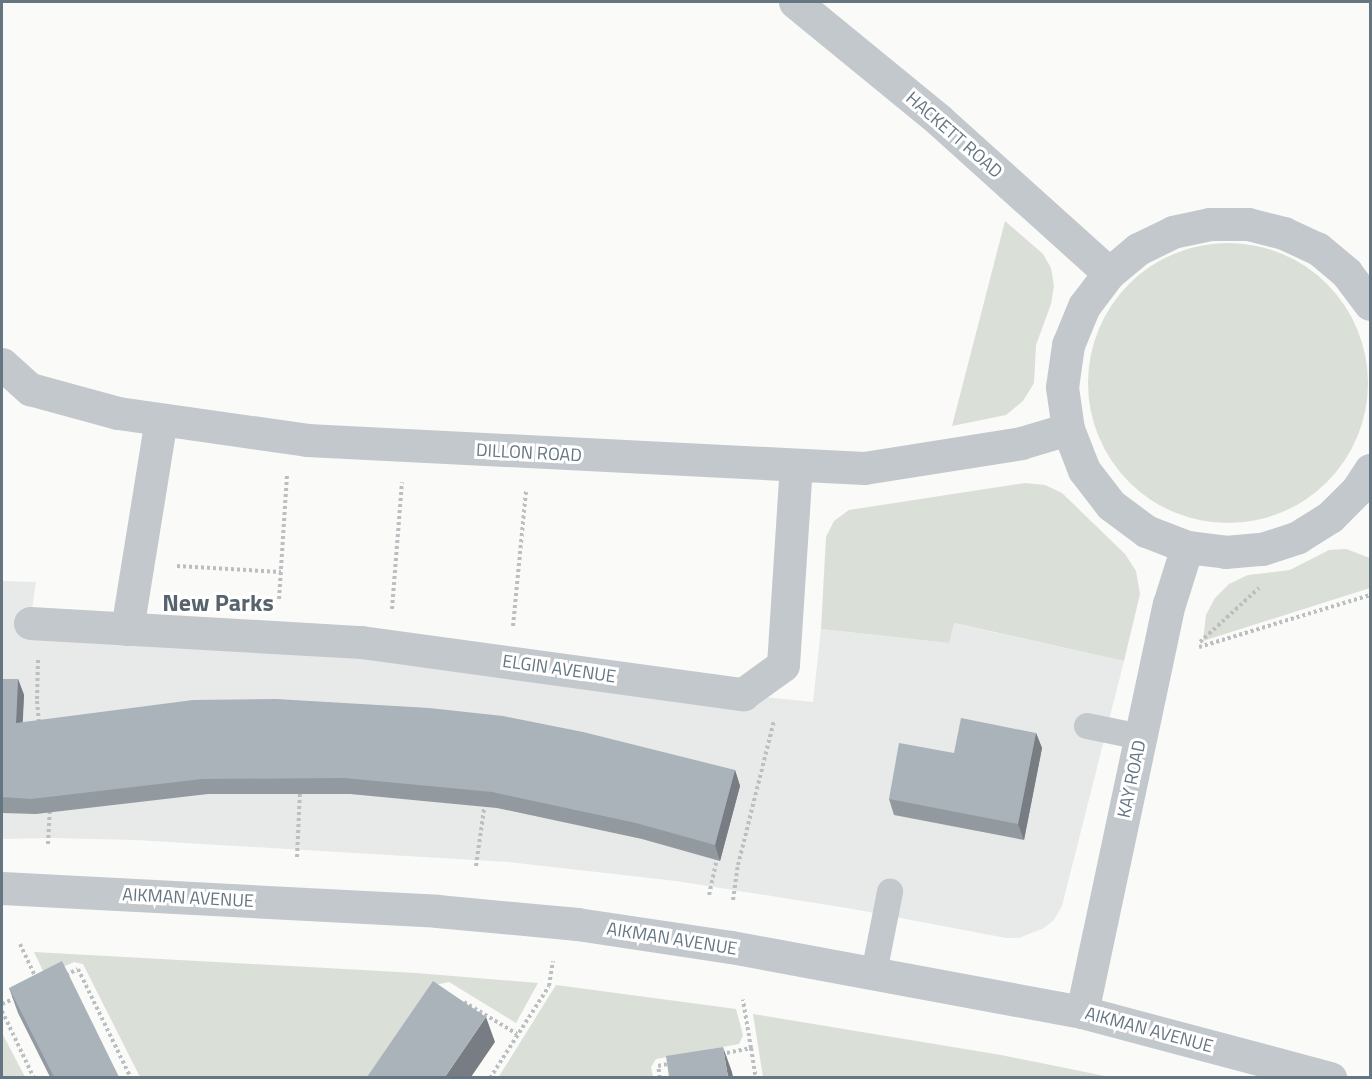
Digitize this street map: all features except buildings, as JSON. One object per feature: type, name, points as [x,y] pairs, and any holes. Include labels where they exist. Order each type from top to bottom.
[{"type":"street","name":"HACKETT ROAD","points":[[795,2],[939,120],[1109,273]]},
{"type":"street","points":[[1366,489],[1330,517],[1298,537],[1262,549],[1225,552],[1187,547],[1146,531],[1111,505],[1084,470],[1068,429],[1062,387],[1068,345],[1084,306],[1109,273],[1138,249],[1173,232],[1210,224],[1248,224],[1284,233],[1318,249],[1347,273],[1371,304]]},
{"type":"street","name":"DILLON ROAD","points":[[2,364],[30,388],[118,413],[290,438],[404,446],[864,468],[1021,443],[1068,429]]},
{"type":"street","points":[[127,628],[161,420]]},
{"type":"street","name":"ELGIN AVENUE","points":[[34,623],[389,646],[743,694],[783,665],[796,465]]},
{"type":"street","name":"KAY ROAD","points":[[1082,1012],[1169,604],[1187,547]]},
{"type":"street","name":"AIKMAN AVENUE","points":[[2,888],[437,911],[559,923],[731,947],[1082,1012],[1330,1077]]},
{"type":"lane","points":[[1087,726],[1141,737]]},
{"type":"lane","points":[[874,973],[890,892]]},
{"type":"path","points":[[276,637],[290,438]]},
{"type":"path","points":[[389,646],[404,446]]},
{"type":"path","points":[[510,663],[529,453]]},
{"type":"path","points":[[1282,542],[1281,564],[1252,596],[1192,649],[1371,595]]},
{"type":"path","points":[[138,564],[281,572]]},
{"type":"path","points":[[34,623],[36,701],[39,725]]},
{"type":"path","points":[[733,900],[738,865],[781,690],[770,674]]},
{"type":"path","points":[[297,857],[300,783]]},
{"type":"path","points":[[473,799],[496,803]]},
{"type":"path","points":[[476,866],[485,801]]},
{"type":"path","points":[[48,844],[50,807],[61,805]]},
{"type":"path","points":[[708,848],[718,851],[709,895]]},
{"type":"path","points":[[490,1077],[549,986],[559,923]]},
{"type":"path","points":[[20,944],[40,987]]},
{"type":"path","points":[[59,978],[78,969],[131,1077]]},
{"type":"path","points":[[2,1004],[21,995]]},
{"type":"path","points":[[743,1000],[756,1077]]},
{"type":"path","points":[[462,1001],[517,1034]]},
{"type":"path","points":[[2,1011],[34,1077]]},
{"type":"path","points":[[716,1055],[751,1048]]},
{"type":"path","points":[[660,1077],[658,1066],[681,1062]]},
{"type":"shaded area","points":[[1005,221],[1043,254],[1051,268],[1054,286],[1051,304],[1036,345],[1034,383],[1023,401],[1006,415],[952,426]]},
{"type":"shaded area","points":[[1242,243],[1282,253],[1294,259],[1317,275],[1336,294],[1358,329],[1366,356],[1368,383],[1366,410],[1358,437],[1345,461],[1327,482],[1306,500],[1282,513],[1242,523],[1214,523],[1174,513],[1150,500],[1129,482],[1111,461],[1098,437],[1090,410],[1088,369],[1098,329],[1111,305],[1129,284],[1150,266],[1174,253],[1201,245]]},
{"type":"shaded area","points":[[1025,483],[1045,485],[1062,493],[1125,554],[1136,571],[1140,594],[1124,661],[954,623],[949,643],[821,629],[826,537],[834,521],[849,510]]},
{"type":"shaded area","points":[[1346,549],[1370,558],[1370,588],[1203,641],[1206,615],[1215,598],[1229,584],[1248,575],[1290,570],[1329,550]]},
{"type":"shaded area","points":[[2,581],[36,582],[30,622],[813,702],[821,629],[948,643],[953,623],[1124,661],[1062,906],[1054,920],[1044,928],[1019,938],[1006,938],[853,909],[676,881],[508,862],[135,840],[2,839]]},
{"type":"shaded area","points":[[34,952],[416,973],[538,983],[516,1023],[449,982],[435,985],[367,1077],[140,1077],[83,964],[74,962],[45,975]]},
{"type":"shaded area","points":[[556,985],[736,1009],[743,1035],[739,1044],[656,1059],[651,1067],[653,1077],[498,1078]]},
{"type":"shaded area","points":[[753,1014],[1001,1055],[1110,1077],[763,1077]]},
{"type":"shaded area","points":[[2,1033],[25,1077],[2,1077]]},
{"type":"district","name":"New Parks","points":[[218,603]]}]
